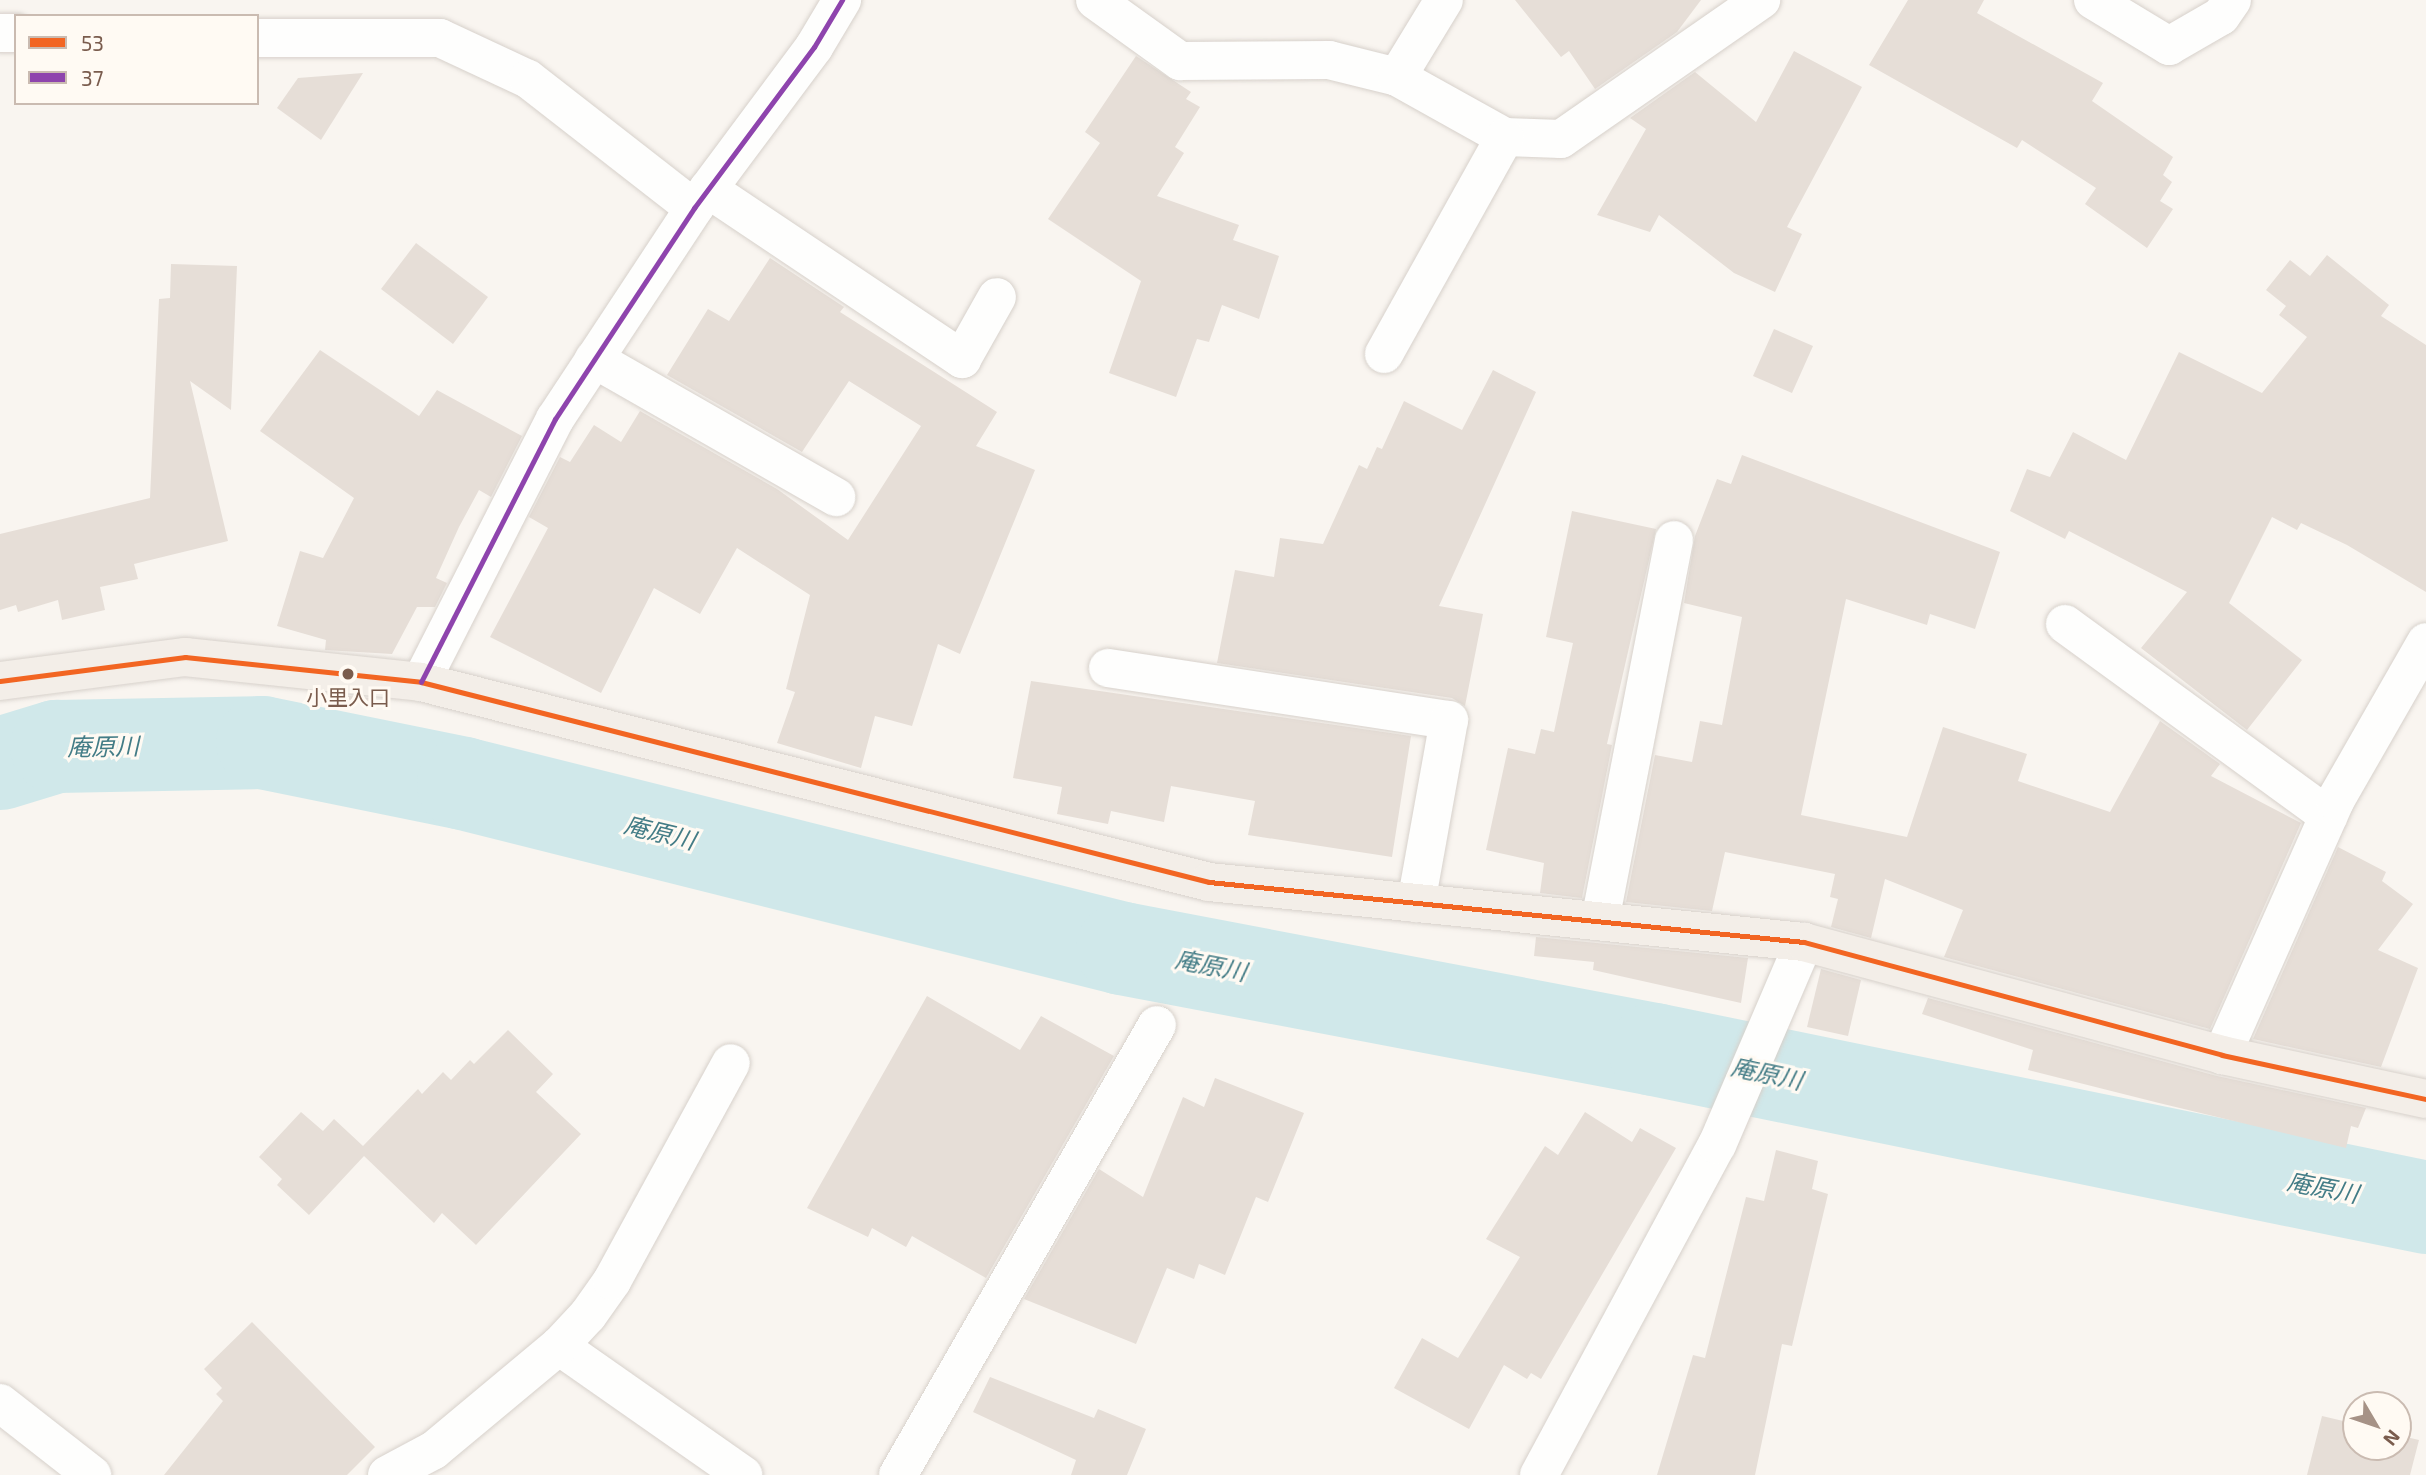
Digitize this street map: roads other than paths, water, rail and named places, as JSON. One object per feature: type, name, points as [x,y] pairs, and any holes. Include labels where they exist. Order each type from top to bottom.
[{"type":"main road","points":[[0,681],[185,657],[421,682],[1209,882],[1804,942],[2222,1055],[2426,1099]]},
{"type":"street","points":[[421,682],[555,419],[701,198],[814,47],[842,0]]},
{"type":"street","points":[[1095,0],[1181,61],[1329,60],[1397,76],[1505,137],[1561,139],[1761,0]]},
{"type":"street","points":[[1397,76],[1444,0]]},
{"type":"street","points":[[2093,0],[2169,46],[2221,16],[2232,0]]},
{"type":"street","points":[[259,38],[440,38],[528,79],[701,198],[962,359],[997,297]]},
{"type":"street","points":[[1384,354],[1505,137]]},
{"type":"street","points":[[594,359],[836,497]]},
{"type":"street","points":[[1600,921],[1674,540]]},
{"type":"street","points":[[2065,624],[2328,816]]},
{"type":"street","points":[[2222,1055],[2328,816],[2426,642]]},
{"type":"street","points":[[1108,668],[1448,720],[1416,903]]},
{"type":"street","points":[[1539,1475],[1717,1145],[1804,942]]},
{"type":"street","points":[[898,1475],[1157,1025]]},
{"type":"street","points":[[387,1475],[434,1450],[559,1346],[612,1281],[731,1063]]},
{"type":"street","points":[[559,1346],[743,1475]]},
{"type":"street","points":[[0,1403],[92,1475]]},
{"type":"waterway","name":"庵原川","points":[[0,763],[56,746],[262,742],[463,783],[1122,948],[1654,1049],[2426,1207]]},
{"type":"place","name":"小里入口","points":[[348,674]]}]
